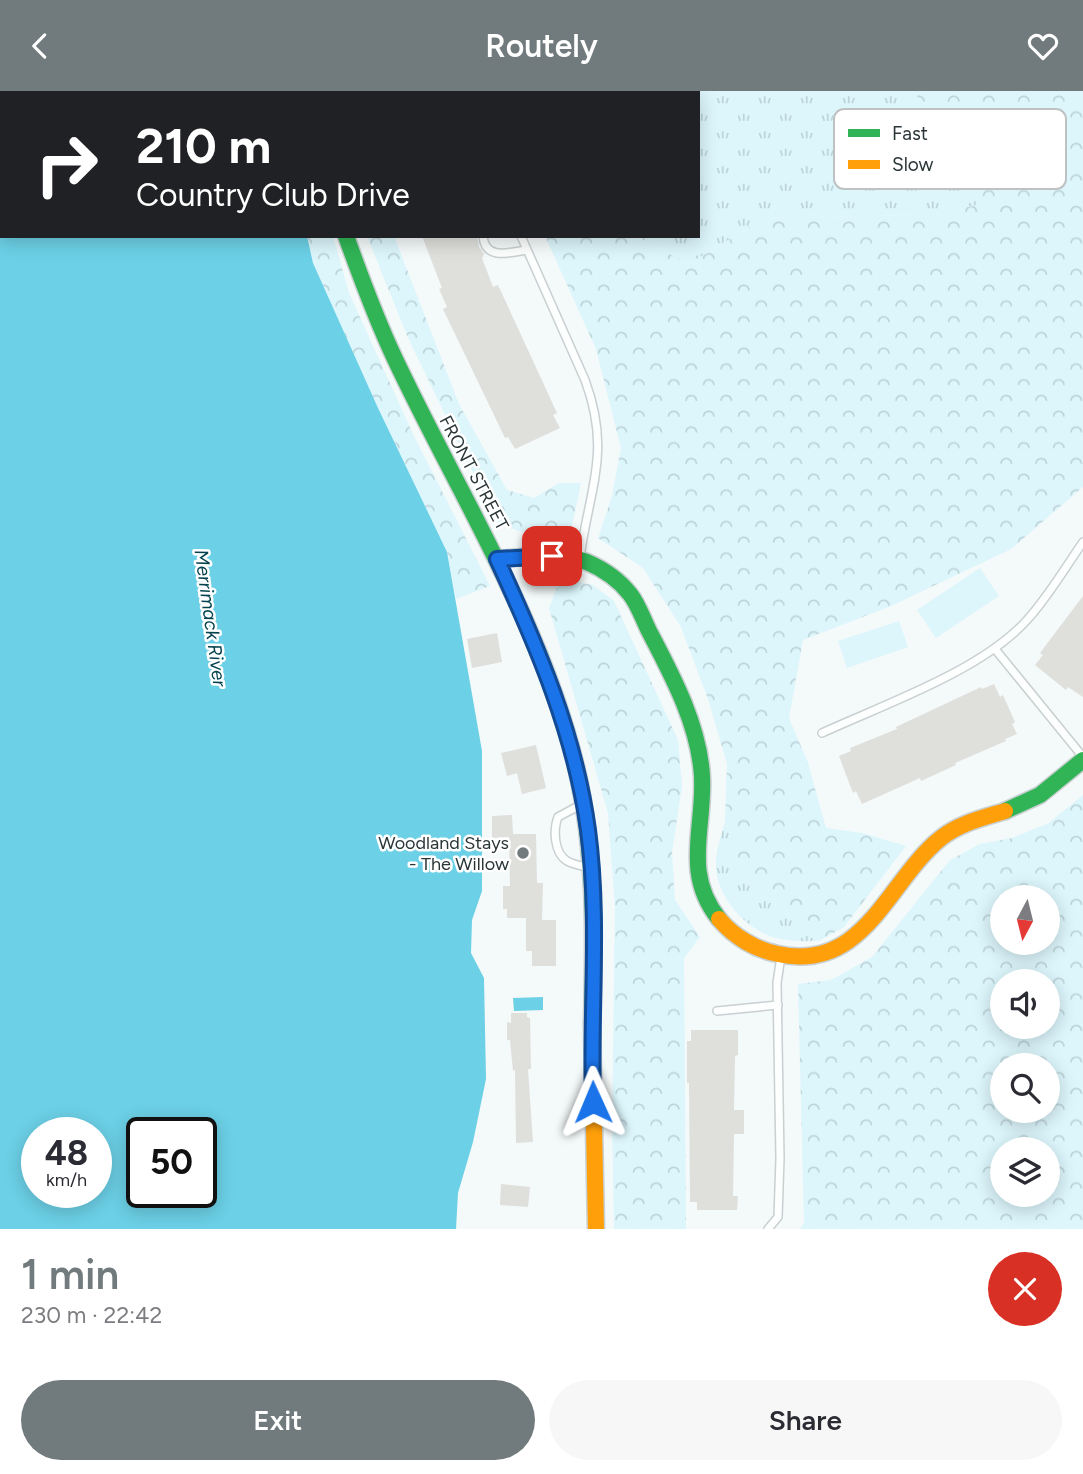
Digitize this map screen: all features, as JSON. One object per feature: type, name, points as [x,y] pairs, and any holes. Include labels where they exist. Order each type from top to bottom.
[{"type":"main road","name":"FRONT STREET","points":[[347,238],[398,370],[497,559],[531,633],[560,711],[583,804],[591,869],[596,1229]]},
{"type":"main road","points":[[497,559],[552,556],[580,559],[601,567],[618,579],[631,595],[686,709],[702,765],[698,875],[712,911],[721,925],[751,946],[796,958],[812,956],[847,943],[861,931],[940,838],[955,827],[1025,803],[1043,793],[1083,759]]},
{"type":"lane","points":[[482,238],[484,246],[491,252],[503,254],[526,250]]},
{"type":"lane","points":[[522,238],[585,380],[598,428],[596,481],[580,559]]},
{"type":"lane","points":[[822,733],[959,670],[995,649],[1028,619],[1083,542]]},
{"type":"lane","points":[[995,649],[1083,759]]},
{"type":"lane","points":[[583,804],[558,817],[555,833],[560,855],[568,862],[591,869]]},
{"type":"lane","points":[[768,1229],[778,1217],[780,1158],[777,983],[781,956]]},
{"type":"lane","points":[[717,1011],[778,1006]]},
{"type":"green space","points":[[700,91],[912,91],[929,109],[834,109],[834,189],[985,189],[978,205],[925,215],[764,218],[689,264],[639,238],[700,238]]},
{"type":"green space","points":[[912,91],[1083,91],[1083,487],[1011,549],[891,606],[803,640],[789,718],[808,763],[826,828],[862,833],[906,846],[844,927],[819,941],[798,920],[748,885],[725,821],[727,764],[708,699],[681,627],[643,568],[598,538],[612,496],[621,448],[596,349],[546,238],[639,238],[689,264],[764,218],[925,215],[978,205],[985,189],[1066,189],[1066,109],[929,109]]},
{"type":"green space","points":[[307,238],[334,238],[349,293],[413,434],[490,586],[456,599],[447,552],[313,263]]},
{"type":"green space","points":[[368,238],[395,238],[459,404],[507,490],[534,498],[559,483],[581,483],[571,531],[532,535],[498,524],[408,338]]},
{"type":"green space","points":[[980,568],[999,596],[936,638],[917,610]]},
{"type":"green space","points":[[574,581],[593,585],[614,601],[678,740],[682,786],[672,853],[675,900],[700,937],[684,958],[686,1229],[614,1229],[612,1128],[615,907],[608,813],[549,608],[557,587]]},
{"type":"green space","points":[[899,621],[908,647],[847,668],[838,641]]},
{"type":"green space","points":[[1083,795],[1083,1229],[800,1229],[804,1223],[798,984],[831,980],[872,957],[950,860],[980,844],[1012,838],[1049,823]]},
{"type":"green space","points":[[725,821],[748,885],[798,920],[819,941],[791,941],[769,936],[747,923],[729,903],[718,880],[716,868],[717,850]]},
{"type":"water","name":"Merrimack River","points":[[0,238],[307,238],[313,263],[447,552],[482,751],[482,891],[472,920],[471,953],[484,978],[486,1079],[473,1142],[458,1193],[456,1229],[0,1229]]},
{"type":"water","points":[[543,997],[543,1010],[514,1011],[513,998]]},
{"type":"building","points":[[423,238],[477,238],[493,287],[498,285],[557,413],[553,415],[560,428],[515,449],[508,437],[505,438],[443,309],[447,307],[439,289],[442,288]]},
{"type":"building","points":[[1083,596],[1083,697],[1068,687],[1066,690],[1035,665],[1043,655],[1040,653]]},
{"type":"building","points":[[497,633],[502,662],[472,668],[467,639]]},
{"type":"building","points":[[994,684],[1000,697],[1003,695],[1015,722],[1012,724],[1017,734],[921,781],[920,778],[862,804],[856,791],[853,793],[839,756],[851,751],[850,748],[897,729],[896,727],[981,687],[982,689]]},
{"type":"building","points":[[536,745],[546,788],[522,794],[517,773],[507,776],[501,753]]},
{"type":"building","points":[[512,815],[513,834],[536,834],[537,883],[543,883],[542,920],[556,920],[556,966],[532,966],[532,951],[526,951],[526,918],[507,918],[507,909],[503,909],[503,886],[510,886],[509,837],[492,838],[492,816]]},
{"type":"building","points":[[511,1013],[527,1013],[530,1018],[531,1069],[528,1069],[533,1142],[516,1143],[515,1070],[513,1071],[510,1040],[507,1040],[507,1022],[511,1023]]},
{"type":"building","points":[[691,1030],[738,1030],[734,1110],[744,1110],[744,1134],[734,1134],[733,1196],[738,1196],[737,1210],[697,1210],[697,1202],[690,1202],[687,1041],[691,1041]]},
{"type":"building","points":[[501,1184],[530,1187],[528,1207],[500,1205]]},
{"type":"traffic: fast","points":[[347,238],[388,344],[521,611],[562,716],[577,771],[588,834],[593,928],[592,1024]]},
{"type":"traffic: fast","points":[[497,559],[542,556],[587,562],[610,575],[633,598],[675,683],[696,738],[702,776],[698,867],[701,885],[719,919]]},
{"type":"traffic: fast","points":[[1005,811],[1040,795],[1083,760]]},
{"type":"traffic: slow","points":[[719,919],[738,937],[770,952],[808,956],[833,950],[854,937],[872,919],[922,856],[941,838],[964,825],[1005,811]]},
{"type":"traffic: slow","points":[[592,1024],[596,1229]]},
{"type":"place","name":"Woodland Stays - The Willow","points":[[523,853]]},
{"type":"route","points":[[552,556],[497,559],[531,633],[560,711],[573,756],[588,831],[593,918],[593,1102]]}]
